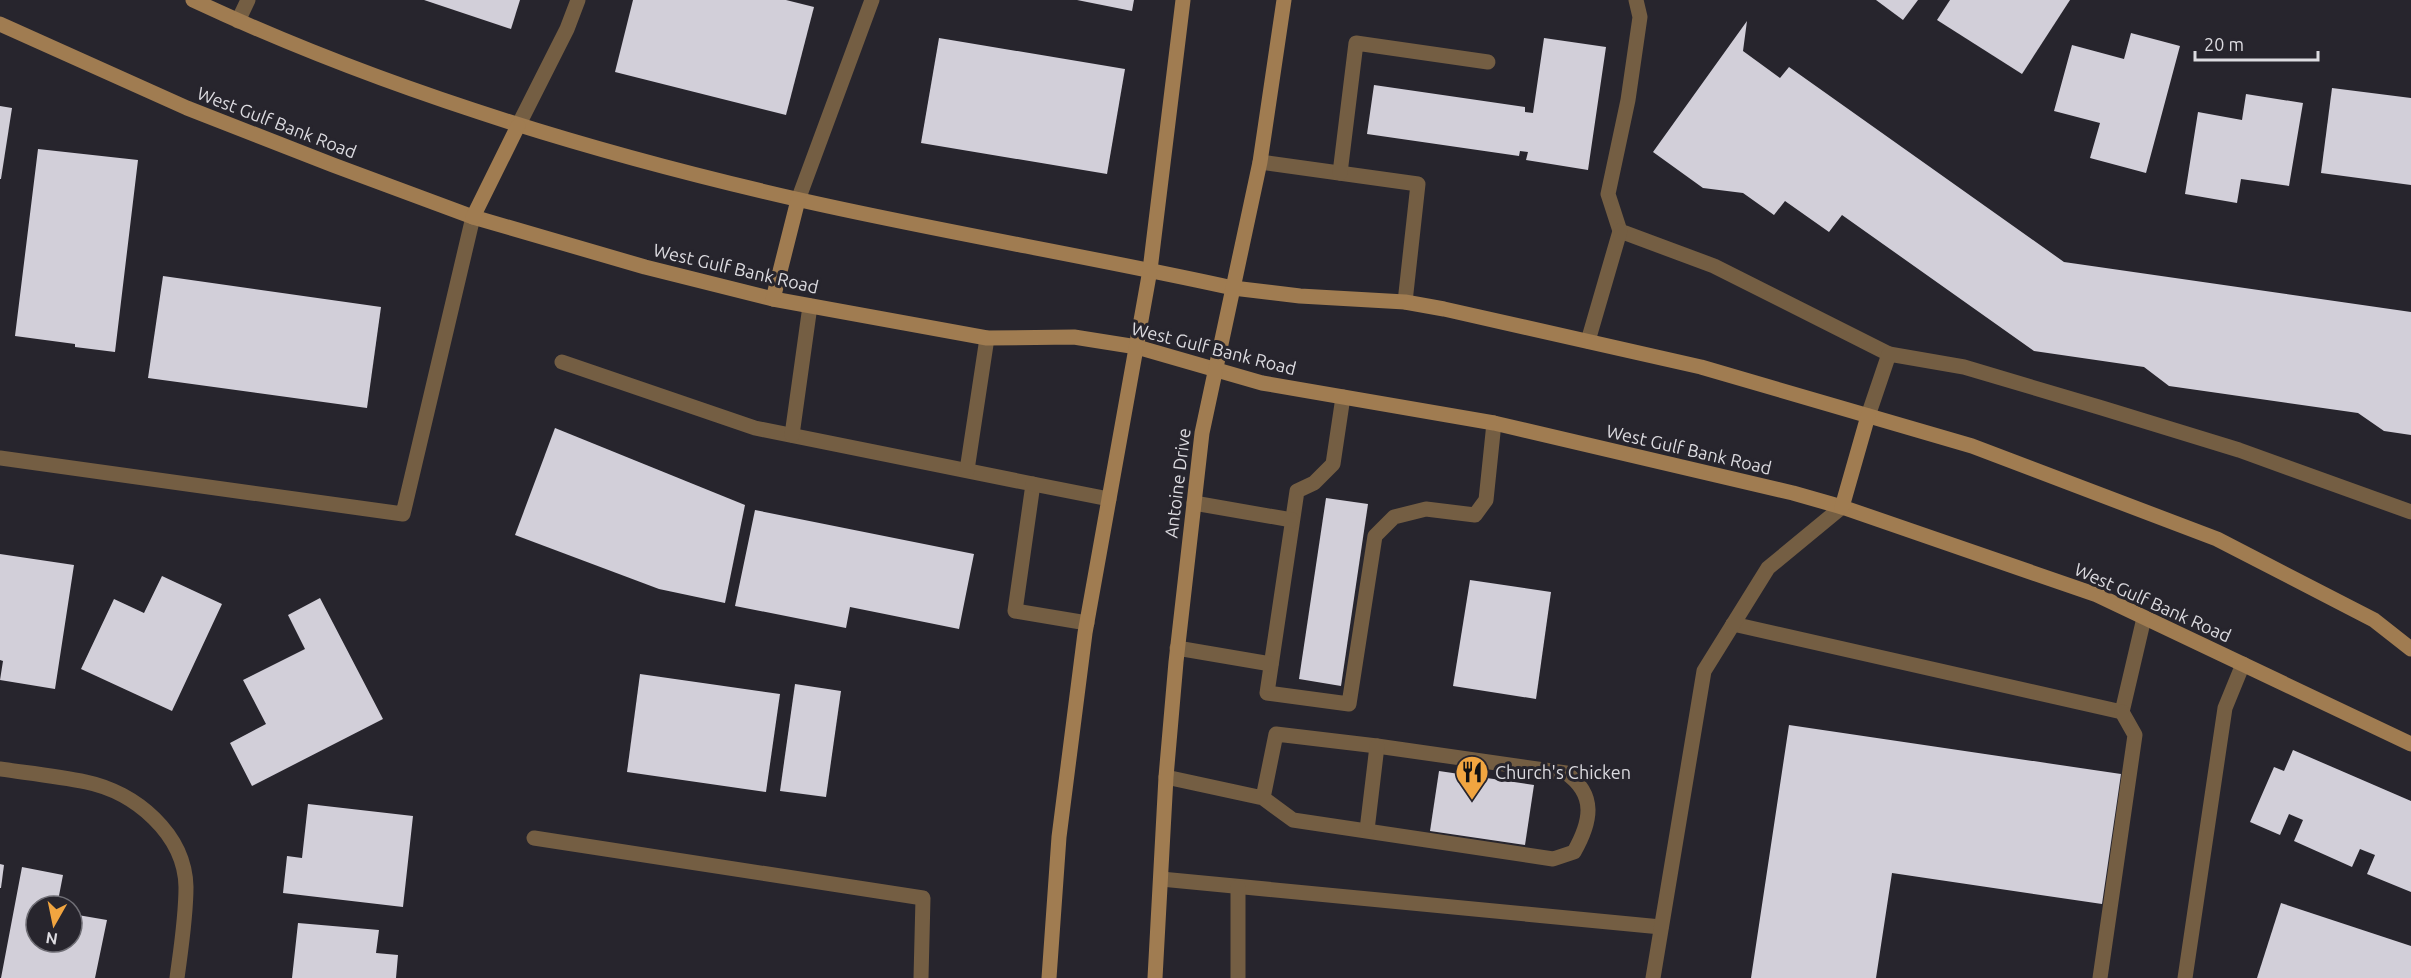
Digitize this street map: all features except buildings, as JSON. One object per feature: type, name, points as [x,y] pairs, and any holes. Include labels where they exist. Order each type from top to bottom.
[{"type":"main road","points":[[193,0],[238,21],[412,89],[518,126],[683,172],[798,200],[1233,288],[1299,296],[1405,302],[1701,367],[1972,446],[2217,539],[2374,620],[2411,649]]},
{"type":"main road","points":[[1049,978],[1059,837],[1087,623],[1150,270],[1183,0]]},
{"type":"main road","name":"Antoine Drive","points":[[1155,978],[1166,777],[1177,648],[1202,433],[1260,162],[1284,0]]},
{"type":"main road","name":"West Gulf Bank Road","points":[[0,24],[187,108],[473,217],[645,267],[773,299],[987,338],[1074,337],[1137,347],[1262,383],[1494,423],[1781,490],[1842,507],[2097,595],[2411,744]]},
{"type":"main road","points":[[473,217],[518,126]]},
{"type":"main road","points":[[773,299],[798,200]]},
{"type":"main road","points":[[1842,507],[1868,416]]},
{"type":"street","points":[[238,21],[248,0]]},
{"type":"street","points":[[518,126],[567,29],[578,0]]},
{"type":"street","points":[[798,200],[872,0]]},
{"type":"street","points":[[1588,341],[1620,231],[1608,194],[1630,88],[1640,17],[1636,0]]},
{"type":"street","points":[[1340,173],[1356,43],[1488,62]]},
{"type":"street","points":[[1260,162],[1418,184],[1405,302]]},
{"type":"street","points":[[0,458],[403,514],[473,217]]},
{"type":"street","points":[[1620,231],[1714,266],[1889,354],[1964,367],[2239,450],[2411,512]]},
{"type":"street","points":[[792,435],[810,306]]},
{"type":"street","points":[[966,470],[987,338]]},
{"type":"street","points":[[1868,416],[1889,354]]},
{"type":"street","points":[[562,362],[755,428],[1109,499]]},
{"type":"street","points":[[1343,397],[1334,464],[1314,483],[1297,491],[1267,693],[1349,704],[1375,536],[1394,518],[1426,509],[1475,515],[1486,500],[1494,423]]},
{"type":"street","points":[[1033,484],[1016,611],[1087,623]]},
{"type":"street","points":[[1194,503],[1292,520]]},
{"type":"street","points":[[1653,978],[1704,671],[1768,568],[1842,507]]},
{"type":"street","points":[[2100,978],[2136,735],[2122,712],[2144,618]]},
{"type":"street","points":[[1733,624],[2122,712]]},
{"type":"street","points":[[1177,648],[1271,664]]},
{"type":"street","points":[[2185,978],[2225,708],[2243,664]]},
{"type":"street","points":[[1166,777],[1263,798],[1293,820],[1553,859],[1574,852],[1585,832],[1587,796],[1579,782],[1566,773],[1276,734],[1263,798]]},
{"type":"street","points":[[1367,830],[1377,746]]},
{"type":"street","points":[[0,769],[88,782],[124,795],[161,824],[179,851],[186,885],[177,978]]},
{"type":"street","points":[[534,838],[923,898],[921,978]]},
{"type":"street","points":[[1161,879],[1661,927]]},
{"type":"street","points":[[1238,886],[1238,978]]},
{"type":"place","name":"Church's Chicken","points":[[1472,801]]}]
